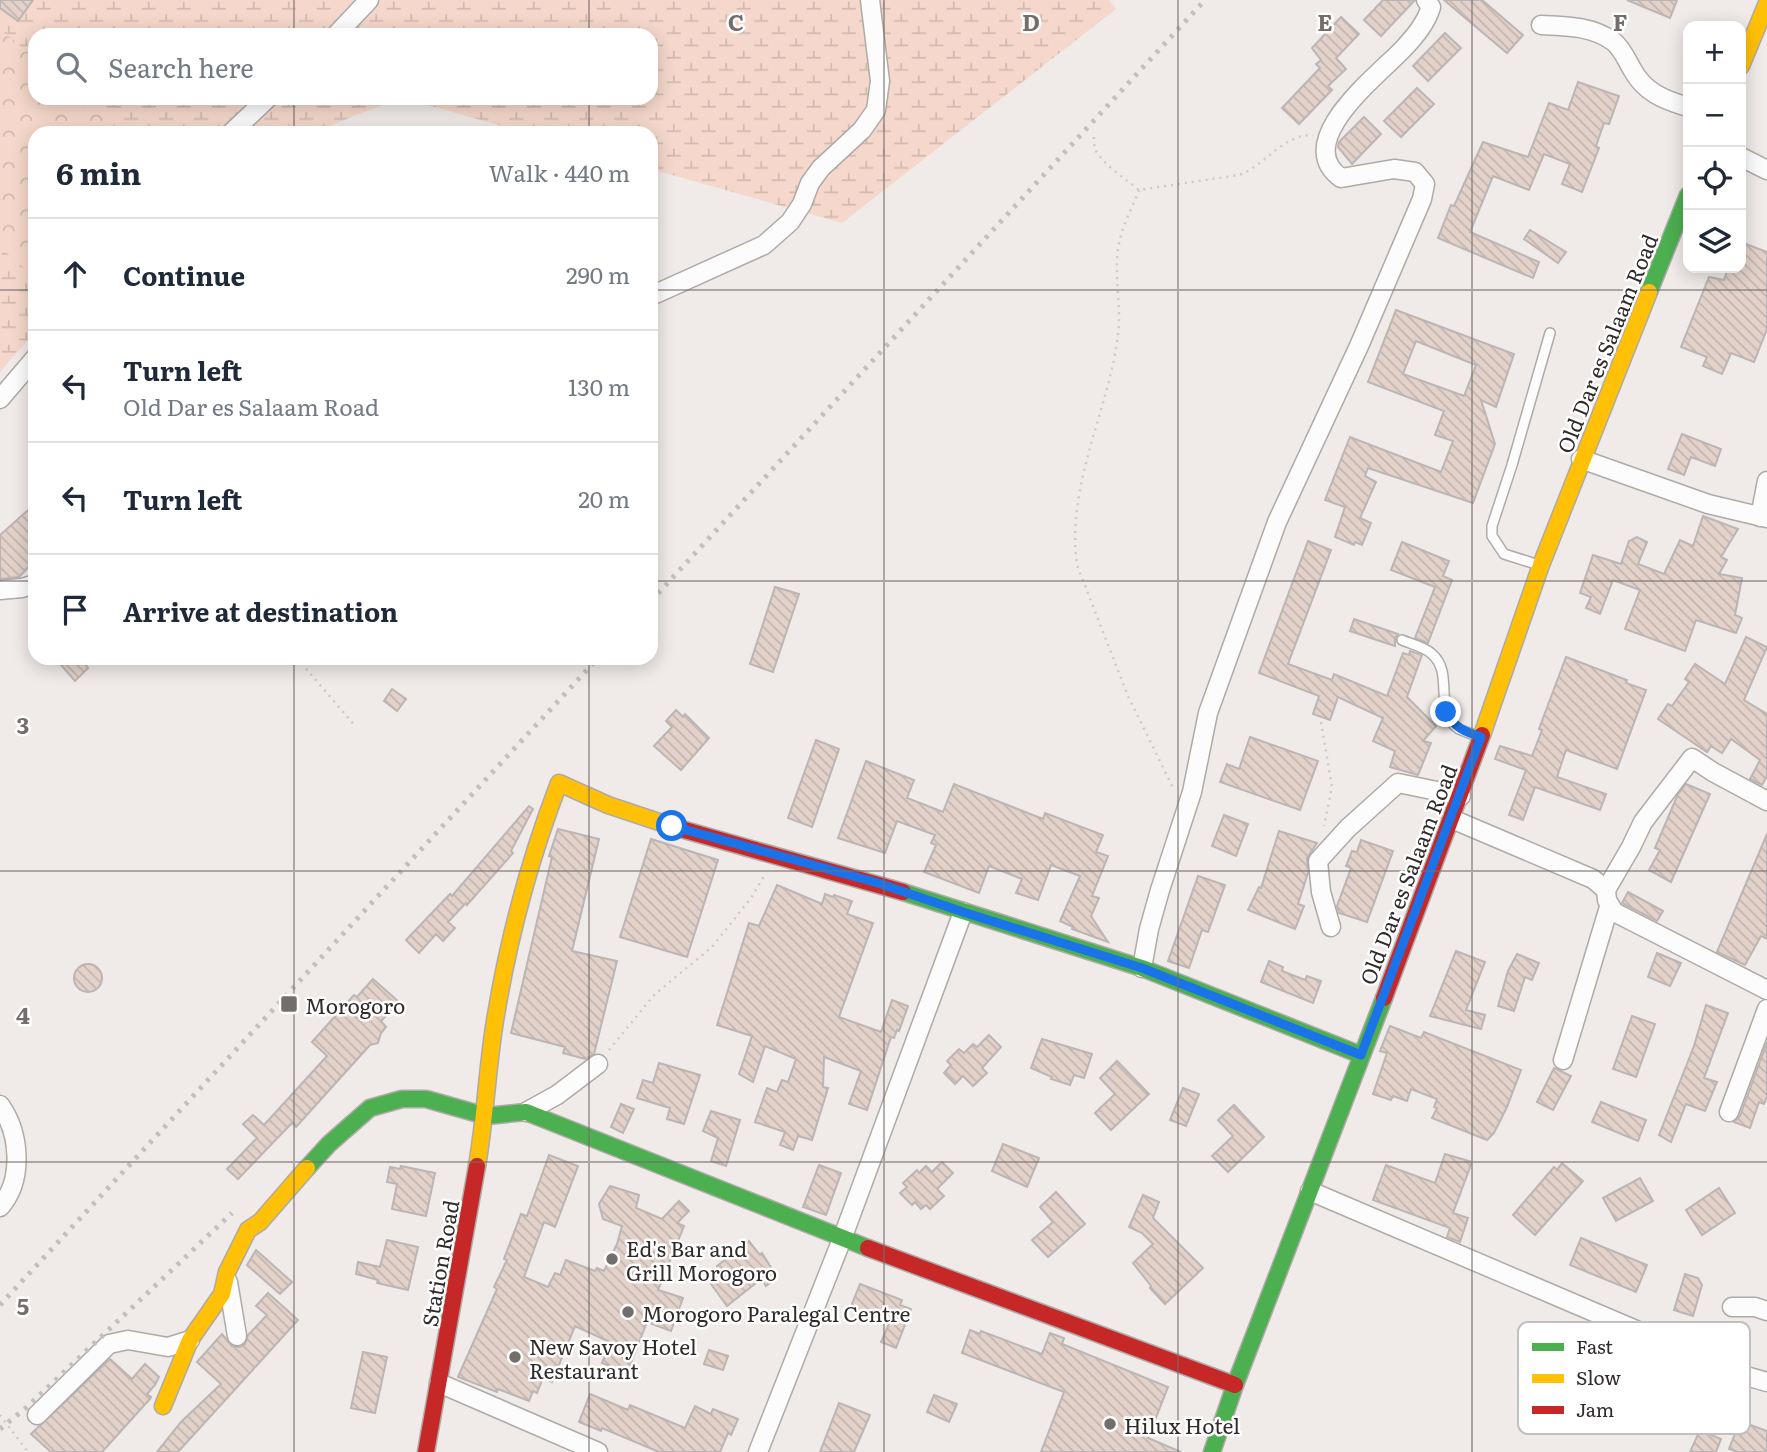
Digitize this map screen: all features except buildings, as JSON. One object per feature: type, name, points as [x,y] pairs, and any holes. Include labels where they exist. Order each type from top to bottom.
[{"type":"street","points":[[343,28],[369,0]]},
{"type":"street","points":[[658,293],[764,245],[790,222],[821,168],[862,130],[876,110],[880,82],[870,0]]},
{"type":"street","points":[[1142,968],[1149,929],[1192,792],[1208,713],[1277,522],[1359,346],[1422,199],[1424,184],[1415,172],[1394,169],[1341,178],[1326,159],[1326,140],[1336,120],[1355,97],[1402,50],[1427,19],[1431,7],[1426,0]]},
{"type":"street","points":[[1746,54],[1767,3]]},
{"type":"street","points":[[1541,25],[1576,26],[1613,42],[1625,54],[1645,86],[1667,101],[1683,106]]},
{"type":"street","points":[[238,126],[261,105]]},
{"type":"street","points":[[1746,160],[1767,170]]},
{"type":"street","name":"Old Dar es Salaam Road","points":[[1212,1452],[1235,1385],[1461,796],[1541,565],[1581,459],[1683,207]]},
{"type":"street","points":[[0,399],[28,366]]},
{"type":"street","points":[[1581,459],[1657,488],[1764,518],[1767,481]]},
{"type":"street","points":[[0,590],[28,586]]},
{"type":"street","points":[[1563,1060],[1608,898],[1643,822],[1692,758],[1767,801]]},
{"type":"street","name":"Station Road","points":[[426,1452],[486,1116],[487,1080],[506,962],[532,859],[559,783],[621,809],[777,856]]},
{"type":"street","points":[[1331,927],[1321,892],[1318,861],[1348,828],[1398,783],[1461,796]]},
{"type":"street","points":[[1452,819],[1585,874],[1608,898],[1614,912],[1767,989]]},
{"type":"street","points":[[777,856],[878,883],[1142,968],[1361,1055]]},
{"type":"street","points":[[758,1452],[842,1239],[963,912]]},
{"type":"street","points":[[1728,1112],[1767,1009]]},
{"type":"street","points":[[163,1406],[190,1340],[222,1294],[227,1272],[248,1230],[260,1222],[329,1144],[370,1108],[402,1099],[426,1099],[486,1116],[526,1112],[557,1095],[598,1064]]},
{"type":"street","points":[[0,1105],[12,1128],[17,1152],[14,1184],[0,1207]]},
{"type":"street","points":[[526,1112],[842,1239],[1235,1385]]},
{"type":"street","points":[[1310,1191],[1617,1322]]},
{"type":"street","points":[[227,1272],[237,1336]]},
{"type":"street","points":[[1732,1307],[1755,1307],[1767,1311]]},
{"type":"street","points":[[37,1415],[109,1344],[128,1340],[168,1347],[190,1340]]},
{"type":"street","points":[[1750,1377],[1767,1382]]},
{"type":"street","points":[[439,1384],[598,1452]]},
{"type":"lane","points":[[1541,565],[1504,554],[1492,536],[1492,526],[1550,332]]},
{"type":"lane","points":[[1402,640],[1432,653],[1441,666],[1444,704],[1450,721],[1460,729],[1481,737]]},
{"type":"path","points":[[1094,138],[1095,149],[1101,156],[1139,190],[1239,175],[1250,171],[1293,138],[1310,134],[1326,140]]},
{"type":"path","points":[[1139,190],[1119,240],[1116,288],[1118,333],[1077,503],[1074,545],[1077,565],[1119,676],[1172,784],[1183,816]]},
{"type":"path","points":[[303,665],[356,727]]},
{"type":"path","points":[[1318,861],[1332,787],[1321,722]]},
{"type":"path","points":[[598,1064],[654,995],[712,947],[751,898],[777,856]]},
{"type":"path","points":[[0,1415],[28,1452]]},
{"type":"green space","points":[[0,0],[1109,0],[1116,9],[842,223],[658,171],[658,126],[502,126],[428,105],[658,105],[658,28],[28,28],[28,105],[382,105],[329,126],[28,126],[28,340],[0,372]]},
{"type":"green space","points":[[0,29],[28,52],[28,105],[90,105],[115,126],[28,126],[28,271],[0,247]]},
{"type":"railway","points":[[658,593],[1205,0]]},
{"type":"railway","points":[[0,1305],[592,665]]},
{"type":"railway","points":[[0,1429],[27,1407],[232,1213]]},
{"type":"traffic: fast","points":[[1649,292],[1683,207]]},
{"type":"traffic: fast","points":[[903,892],[1142,968],[1361,1055]]},
{"type":"traffic: fast","points":[[1212,1452],[1235,1385],[1384,998]]},
{"type":"traffic: fast","points":[[307,1168],[329,1144],[370,1108],[402,1099],[426,1099],[486,1116],[526,1112],[868,1248]]},
{"type":"traffic: slow","points":[[1746,54],[1767,3]]},
{"type":"traffic: slow","points":[[1482,735],[1541,565],[1649,292]]},
{"type":"traffic: slow","points":[[477,1166],[494,1027],[505,965],[520,903],[559,783],[608,805],[674,827]]},
{"type":"traffic: slow","points":[[163,1406],[190,1340],[222,1294],[227,1272],[248,1230],[260,1222],[307,1168]]},
{"type":"traffic: jam","points":[[1384,998],[1482,735]]},
{"type":"traffic: jam","points":[[674,827],[903,892]]},
{"type":"traffic: jam","points":[[426,1452],[477,1166]]},
{"type":"traffic: jam","points":[[868,1248],[1235,1385]]},
{"type":"place","name":"Morogoro","points":[[289,1004]]},
{"type":"place","name":"Ed's Bar and Grill Morogoro","points":[[612,1259]]},
{"type":"place","name":"Morogoro Paralegal Centre","points":[[628,1312]]},
{"type":"place","name":"New Savoy Hotel Restaurant","points":[[515,1357]]},
{"type":"place","name":"Hilux Hotel","points":[[1110,1424]]},
{"type":"route","points":[[672,826],[878,883],[1142,968],[1361,1055],[1461,796],[1481,737],[1460,729],[1450,721],[1446,712]]}]
